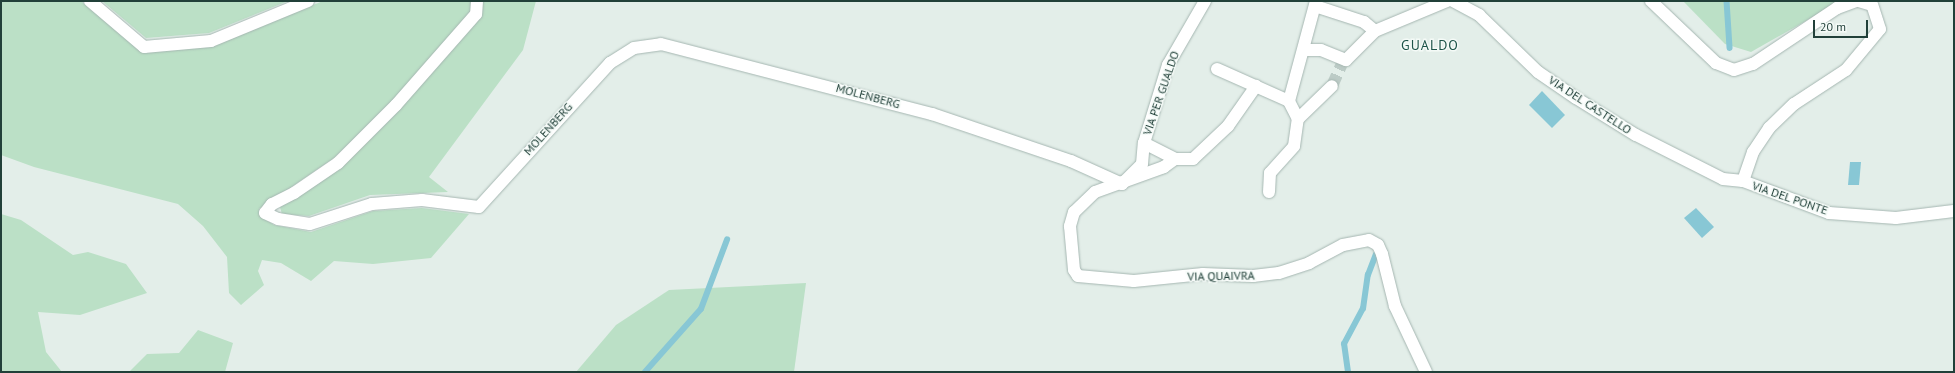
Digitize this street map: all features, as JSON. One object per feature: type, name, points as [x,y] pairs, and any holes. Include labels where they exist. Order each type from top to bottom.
[{"type":"street","points":[[90,1],[144,47],[211,41],[308,1]]},
{"type":"street","name":"MOLENBERG","points":[[477,1],[476,14],[396,105],[338,162],[294,193],[272,204],[265,213],[278,219],[310,224],[372,204],[422,200],[479,207],[610,63],[634,48],[661,44],[932,114],[1071,161],[1122,184]]},
{"type":"street","name":"VIA PER GUALDO","points":[[1122,184],[1142,164],[1144,143],[1168,65],[1205,1]]},
{"type":"street","points":[[1304,50],[1321,50],[1344,62],[1374,31],[1447,1]]},
{"type":"street","name":"VIA DEL CASTELLO","points":[[1453,1],[1479,16],[1538,72],[1576,98],[1636,135],[1723,179],[1743,181]]},
{"type":"street","name":"VIA DEL PONTE","points":[[1651,1],[1716,62],[1734,70],[1753,64],[1837,8],[1858,1],[1872,5],[1880,29],[1846,70],[1794,104],[1769,128],[1753,152],[1743,181],[1829,212],[1896,218],[1954,211]]},
{"type":"street","points":[[1289,101],[1304,50],[1315,3],[1364,22],[1374,31]]},
{"type":"street","points":[[1217,69],[1289,101],[1298,119],[1294,146],[1270,173],[1269,192]]},
{"type":"street","points":[[1144,143],[1176,159],[1193,159],[1228,126],[1256,86]]},
{"type":"street","points":[[1298,119],[1332,86]]},
{"type":"street","name":"VIA QUAIVRA","points":[[1176,159],[1164,168],[1122,184],[1095,192],[1074,212],[1070,226],[1074,270],[1078,276],[1119,281],[1203,274],[1253,276],[1279,273],[1309,263],[1343,245],[1369,240],[1378,245],[1382,254],[1395,306],[1426,372]]},
{"type":"green space","points":[[1,1],[81,1],[142,52],[212,46],[323,1],[471,1],[471,11],[392,102],[334,158],[259,209],[262,217],[274,225],[311,232],[373,211],[422,208],[469,214],[431,258],[373,264],[334,261],[311,281],[281,263],[262,260],[258,271],[264,285],[241,305],[229,293],[227,257],[203,226],[178,204],[34,167],[1,155]]},
{"type":"green space","points":[[102,1],[288,1],[209,33],[146,38]]},
{"type":"green space","points":[[481,1],[536,1],[523,50],[429,177],[448,192],[370,195],[309,216],[282,214],[280,207],[340,166]]},
{"type":"green space","points":[[1683,1],[1841,1],[1751,52],[1725,44]]},
{"type":"green space","points":[[1,214],[21,220],[73,255],[88,252],[126,264],[147,293],[80,315],[38,312],[46,352],[62,372],[1,372]]},
{"type":"green space","points":[[806,283],[794,372],[576,372],[616,325],[669,290]]},
{"type":"green space","points":[[198,330],[233,343],[225,372],[129,372],[147,354],[179,353]]},
{"type":"water","points":[[1542,91],[1565,115],[1552,128],[1529,105]]},
{"type":"water","points":[[1850,162],[1861,162],[1859,185],[1848,185]]},
{"type":"water","points":[[1696,208],[1714,227],[1702,238],[1684,218]]},
{"type":"waterway","points":[[1727,1],[1730,48]]},
{"type":"waterway","points":[[645,372],[701,309],[727,240]]},
{"type":"waterway","points":[[1348,372],[1344,344],[1363,309],[1368,275],[1376,254]]},
{"type":"tunnel","points":[[1332,86],[1342,64]]},
{"type":"district","name":"GUALDO","points":[[1430,45]]}]
